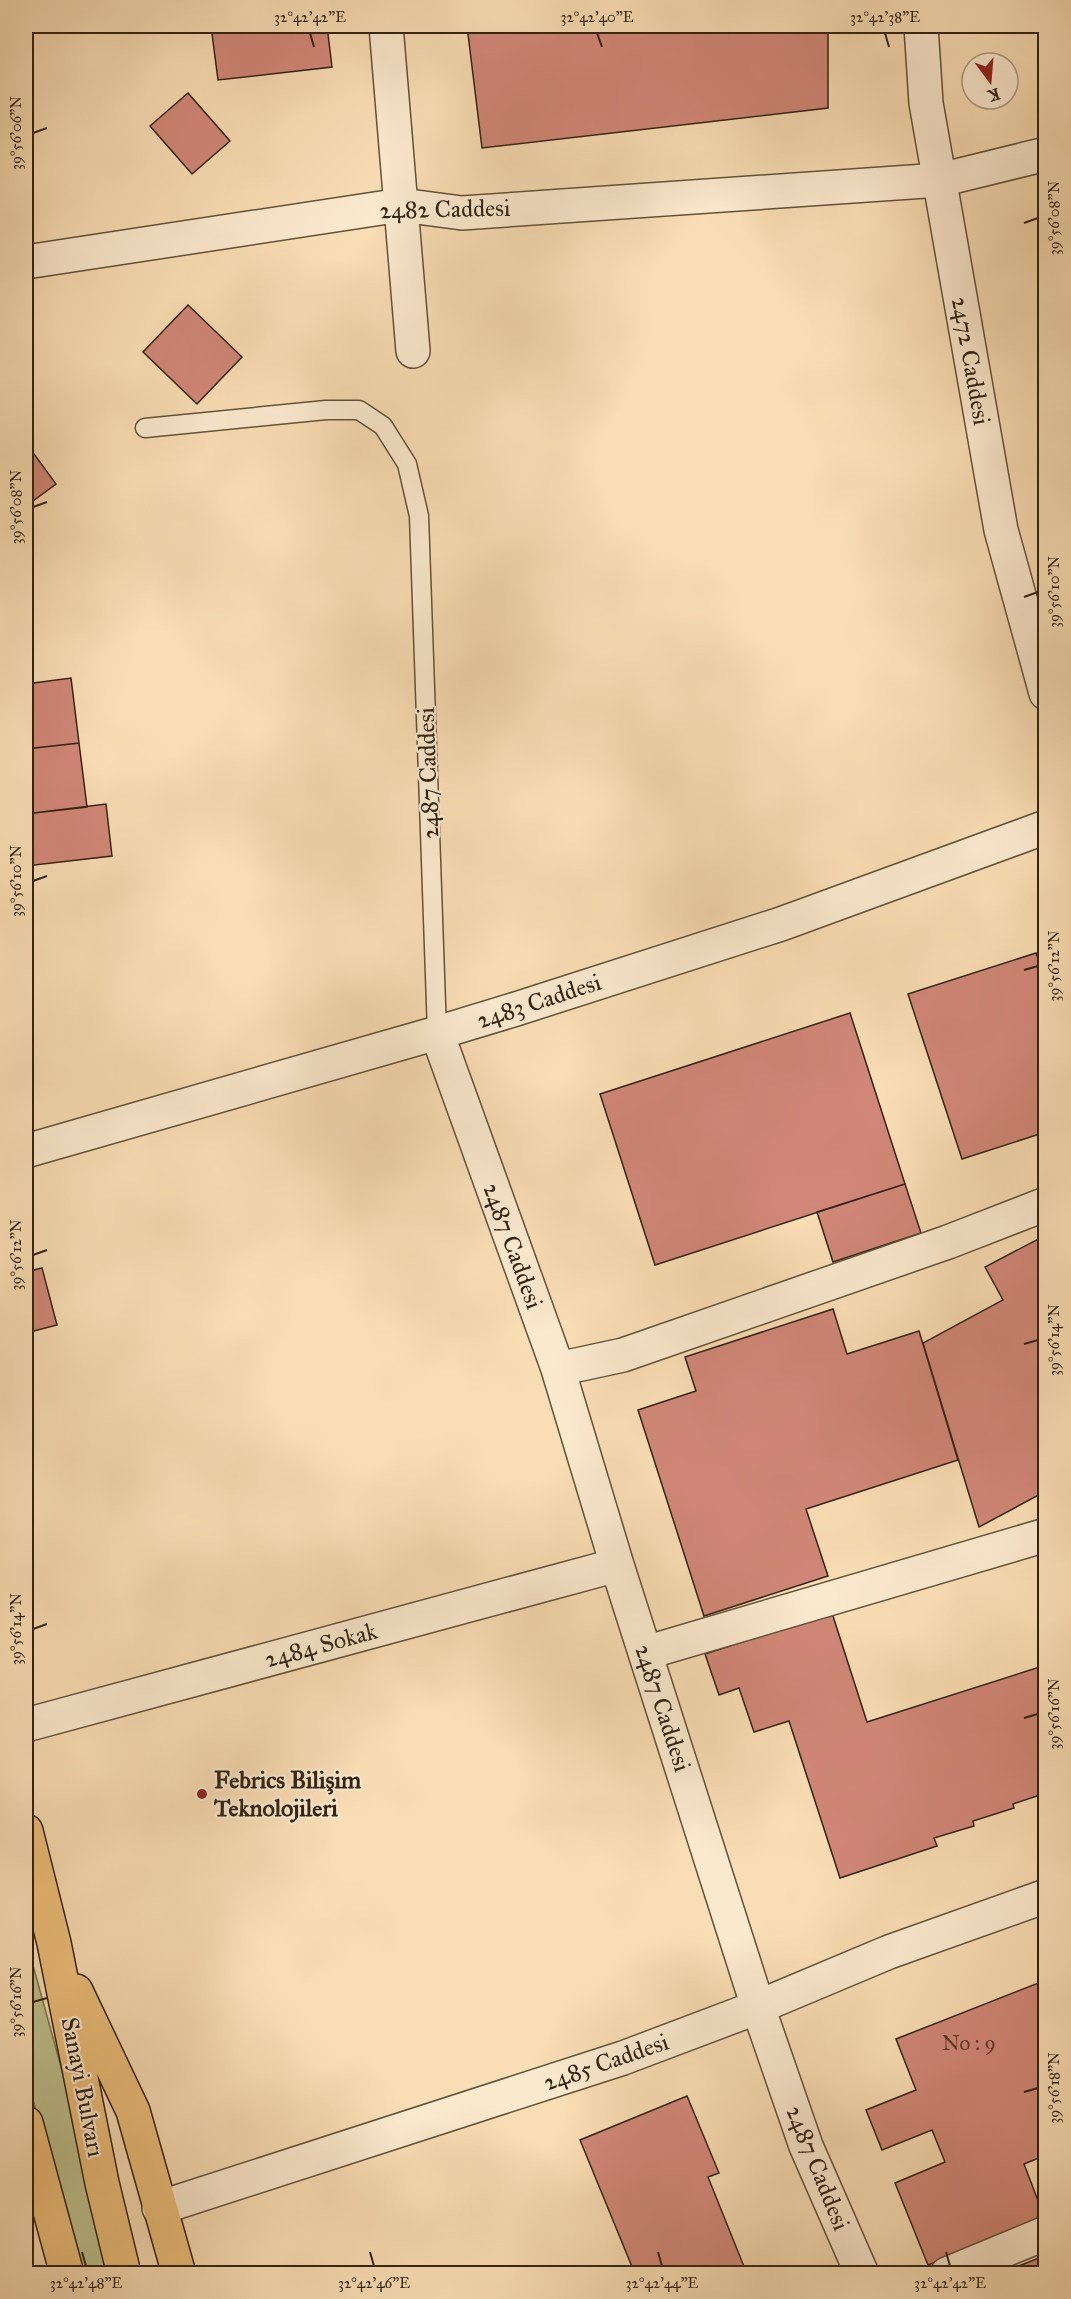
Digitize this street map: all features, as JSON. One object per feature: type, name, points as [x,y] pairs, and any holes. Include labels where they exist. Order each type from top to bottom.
[{"type":"main road","name":"Sanayi Bulvarı","points":[[26,1831],[54,1943],[102,2183],[124,2274]]},
{"type":"main road","points":[[54,1943],[133,2111],[179,2274]]},
{"type":"main road","points":[[26,2123],[67,2274]]},
{"type":"street","points":[[386,26],[413,351]]},
{"type":"street","name":"2472 Caddesi","points":[[921,26],[926,103],[1000,530],[1046,693]]},
{"type":"street","name":"2482 Caddesi","points":[[26,262],[401,205],[462,213],[940,180],[1046,154]]},
{"type":"street","name":"2483 Caddesi","points":[[26,1150],[437,1033],[781,924],[1046,827]]},
{"type":"street","name":"2487 Caddesi","points":[[437,1033],[558,1370],[617,1565],[758,2007],[806,2146],[862,2274]]},
{"type":"street","points":[[558,1370],[623,1355],[948,1242],[1046,1204]]},
{"type":"street","points":[[645,1653],[1046,1535]]},
{"type":"street","name":"2484 Sokak","points":[[26,1725],[617,1565]]},
{"type":"street","name":"2485 Caddesi","points":[[159,2208],[623,2058],[758,2007],[889,1952],[1046,1896]]},
{"type":"street","points":[[947,2274],[1046,2233]]},
{"type":"lane","name":"2487 Caddesi","points":[[145,428],[326,410],[359,410],[382,426],[407,464],[419,516],[437,1033]]},
{"type":"green space","points":[[26,1940],[118,2273],[81,2273],[26,2075]]},
{"type":"building","points":[[211,26],[327,26],[332,67],[218,80]]},
{"type":"building","points":[[467,26],[828,26],[828,108],[482,148]]},
{"type":"building","points":[[188,93],[230,141],[192,174],[150,126]]},
{"type":"building","points":[[188,305],[242,357],[197,404],[143,352]]},
{"type":"building","points":[[26,443],[56,484],[26,506]]},
{"type":"building","points":[[71,678],[79,743],[26,749],[26,684]]},
{"type":"building","points":[[79,743],[87,807],[26,814],[26,749]]},
{"type":"building","points":[[106,804],[112,856],[26,866],[26,814]]},
{"type":"building","points":[[1036,953],[1046,981],[1046,1132],[962,1159],[908,994]]},
{"type":"building","points":[[850,1013],[905,1184],[655,1265],[600,1094]]},
{"type":"building","points":[[905,1184],[921,1233],[833,1262],[817,1212]]},
{"type":"building","points":[[1046,1235],[1046,1491],[979,1527],[923,1343],[1003,1300],[985,1267]]},
{"type":"building","points":[[42,1268],[57,1325],[26,1333],[26,1272]]},
{"type":"building","points":[[833,1309],[847,1354],[919,1331],[958,1460],[806,1509],[828,1576],[704,1616],[638,1410],[696,1391],[685,1357]]},
{"type":"building","points":[[832,1613],[867,1722],[1046,1665],[1046,1793],[1013,1804],[1014,1808],[973,1821],[974,1826],[934,1838],[937,1846],[840,1878],[789,1721],[754,1732],[739,1688],[719,1695],[705,1654]]},
{"type":"building","points":[[1046,1980],[1046,2155],[1024,2164],[1045,2219],[928,2265],[895,2183],[945,2162],[932,2130],[882,2150],[866,2110],[916,2090],[896,2039]]},
{"type":"building","points":[[687,2096],[719,2173],[708,2177],[747,2274],[635,2274],[580,2140]]},
{"type":"building","points":[[1046,2255],[1046,2274],[999,2274]]},
{"type":"place","name":"Febrics Bilişim Teknolojileri","points":[[202,1794]]}]
